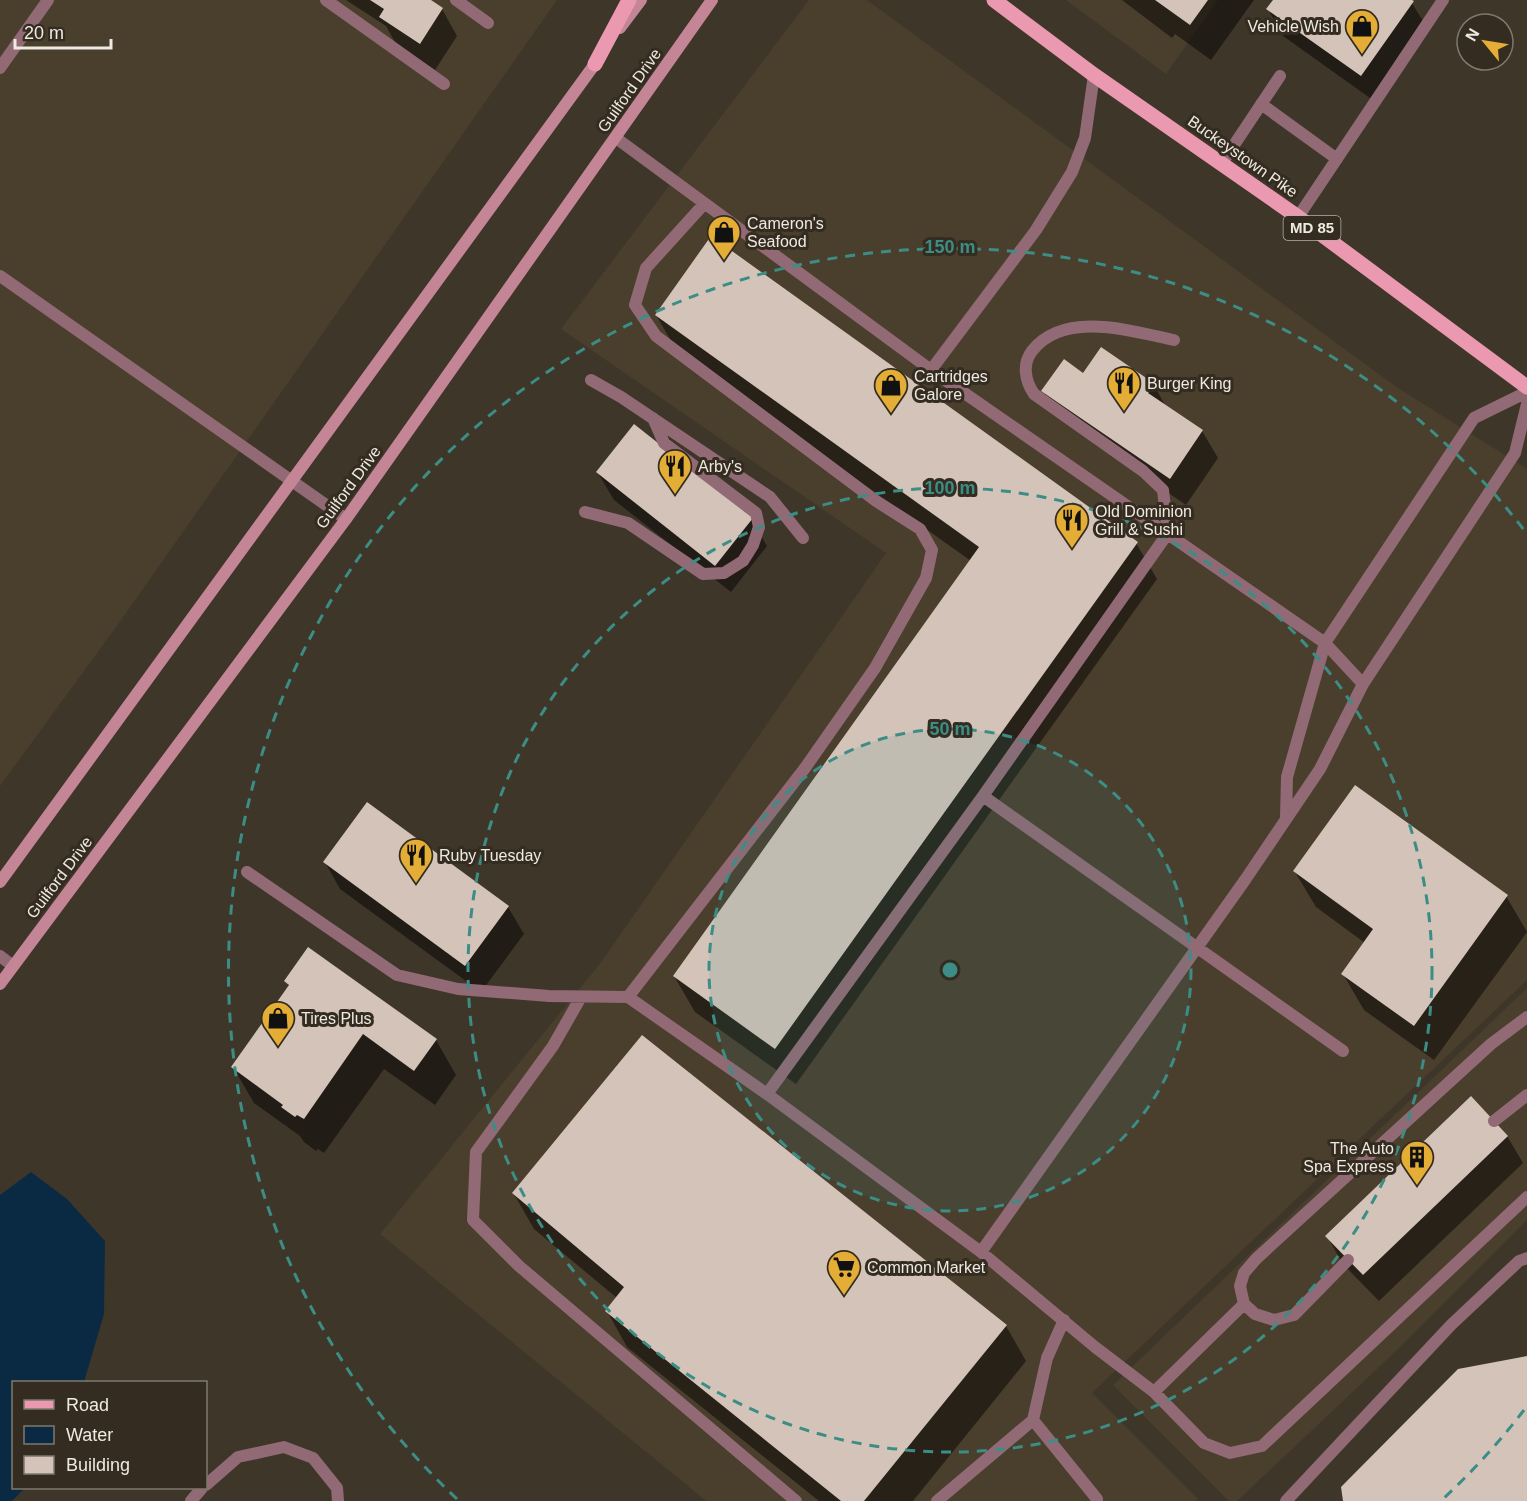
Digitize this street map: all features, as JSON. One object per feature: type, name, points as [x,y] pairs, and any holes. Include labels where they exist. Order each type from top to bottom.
[{"type":"main road","points":[[595,64],[629,0]]},
{"type":"main road","points":[[0,882],[641,0]]},
{"type":"main road","name":"Guilford Drive","points":[[0,984],[346,519],[712,0]]},
{"type":"main road","name":"Buckeystown Pike","points":[[994,0],[1094,75],[1298,218],[1527,389]]},
{"type":"lane","points":[[0,68],[48,0]]},
{"type":"lane","points":[[326,0],[444,84]]},
{"type":"lane","points":[[456,0],[488,23]]},
{"type":"lane","points":[[1298,218],[1443,0]]},
{"type":"lane","points":[[931,370],[1036,230],[1072,172],[1085,138],[1094,75]]},
{"type":"lane","points":[[1222,163],[1280,76]]},
{"type":"lane","points":[[1261,104],[1337,159]]},
{"type":"lane","points":[[616,138],[931,370],[1325,643],[1363,684]]},
{"type":"lane","points":[[628,997],[805,768],[875,668],[926,578],[932,550],[920,529],[876,501],[656,336],[635,305],[646,268],[704,204]]},
{"type":"lane","points":[[0,276],[346,519]]},
{"type":"lane","points":[[767,1094],[983,796],[1168,533],[1162,490],[1143,471],[1034,394],[1028,386],[1026,364],[1030,353],[1046,337],[1078,327],[1115,328],[1174,340]]},
{"type":"lane","points":[[591,380],[653,418],[770,497],[803,538]]},
{"type":"lane","points":[[1286,819],[1287,777],[1325,643],[1474,418],[1527,389]]},
{"type":"lane","points":[[981,1252],[1197,948],[1320,769],[1363,684],[1515,453],[1527,404]]},
{"type":"lane","points":[[585,512],[628,523],[703,574],[724,573],[743,561],[753,545],[759,527],[756,513],[664,443],[653,418]]},
{"type":"lane","points":[[983,796],[1343,1051]]},
{"type":"lane","points":[[247,872],[397,975],[458,989],[581,997],[628,997],[767,1094],[981,1252],[1154,1392],[1204,1443],[1230,1453],[1262,1446],[1527,1197]]},
{"type":"lane","points":[[0,956],[13,966]]},
{"type":"lane","points":[[581,997],[553,1046],[476,1152],[473,1220],[519,1266],[796,1501]]},
{"type":"lane","points":[[1348,1260],[1294,1315],[1274,1320],[1255,1314],[1244,1304],[1240,1286],[1244,1273],[1256,1259],[1491,1044],[1527,1017]]},
{"type":"lane","points":[[1494,1121],[1527,1095]]},
{"type":"lane","points":[[1286,1501],[1451,1325],[1519,1261],[1527,1258]]},
{"type":"lane","points":[[1154,1392],[1244,1304]]},
{"type":"lane","points":[[937,1501],[1033,1420],[1047,1358],[1064,1320]]},
{"type":"lane","points":[[1033,1420],[1097,1499],[1096,1501]]},
{"type":"lane","points":[[207,1483],[238,1457],[284,1447],[313,1458],[337,1488],[338,1501]]},
{"type":"lane","points":[[191,1501],[201,1489]]},
{"type":"shaded area","points":[[0,0],[557,0],[119,623],[0,786]]},
{"type":"shaded area","points":[[809,0],[867,0],[1398,388],[1527,469],[1527,980],[1092,1393],[1198,1499],[1195,1501],[706,1501],[380,1234],[599,965],[886,553],[561,329]]},
{"type":"shaded area","points":[[1066,0],[1218,0],[1166,74]]},
{"type":"shaded area","points":[[1527,988],[1527,1220],[1395,1352],[1237,1501],[1229,1501],[1113,1385]]},
{"type":"water","points":[[31,1172],[67,1199],[105,1241],[104,1314],[84,1381],[12,1381],[12,1489],[24,1489],[12,1501],[0,1501],[0,1195]]},
{"type":"building","points":[[370,0],[431,0],[443,8],[420,44],[379,17],[384,9]]},
{"type":"building","points":[[1155,0],[1208,0],[1190,25]]},
{"type":"building","points":[[1273,0],[1414,1],[1361,76],[1266,9]]},
{"type":"building","points":[[711,236],[1138,542],[775,1049],[673,976],[979,547],[655,315]]},
{"type":"building","name":"Burger King","points":[[1101,347],[1155,384],[1148,393],[1203,430],[1170,479],[1041,391],[1064,359],[1083,373]]},
{"type":"building","name":"Arby's","points":[[634,424],[753,518],[715,566],[596,472]]},
{"type":"building","points":[[1355,785],[1508,895],[1414,1026],[1341,974],[1373,929],[1293,871]]},
{"type":"building","name":"Ruby Tuesday","points":[[367,802],[509,906],[465,966],[323,862]]},
{"type":"building","points":[[308,947],[437,1039],[414,1071],[363,1034],[304,1119],[297,1115],[295,1117],[281,1107],[283,1105],[231,1067],[289,985],[284,981]]},
{"type":"building","points":[[642,1035],[1007,1325],[864,1501],[841,1501],[605,1311],[624,1287],[512,1193]]},
{"type":"building","name":"The Auto Spa Express","points":[[1471,1096],[1508,1136],[1363,1275],[1325,1236]]},
{"type":"building","points":[[1527,1356],[1527,1501],[1343,1501],[1341,1487],[1458,1369]]},
{"type":"place","name":"Vehicle Wish","points":[[1362,55]]},
{"type":"place","name":"Cameron's Seafood","points":[[724,261]]},
{"type":"place","name":"Burger King","points":[[1124,412]]},
{"type":"place","name":"Cartridges Galore","points":[[891,414]]},
{"type":"place","name":"Arby's","points":[[675,495]]},
{"type":"place","name":"Old Dominion Grill & Sushi","points":[[1072,549]]},
{"type":"place","name":"Ruby Tuesday","points":[[416,884]]},
{"type":"place","name":"Tires Plus","points":[[278,1047]]},
{"type":"place","name":"The Auto Spa Express","points":[[1417,1186]]},
{"type":"place","name":"Common Market","points":[[844,1296]]}]
